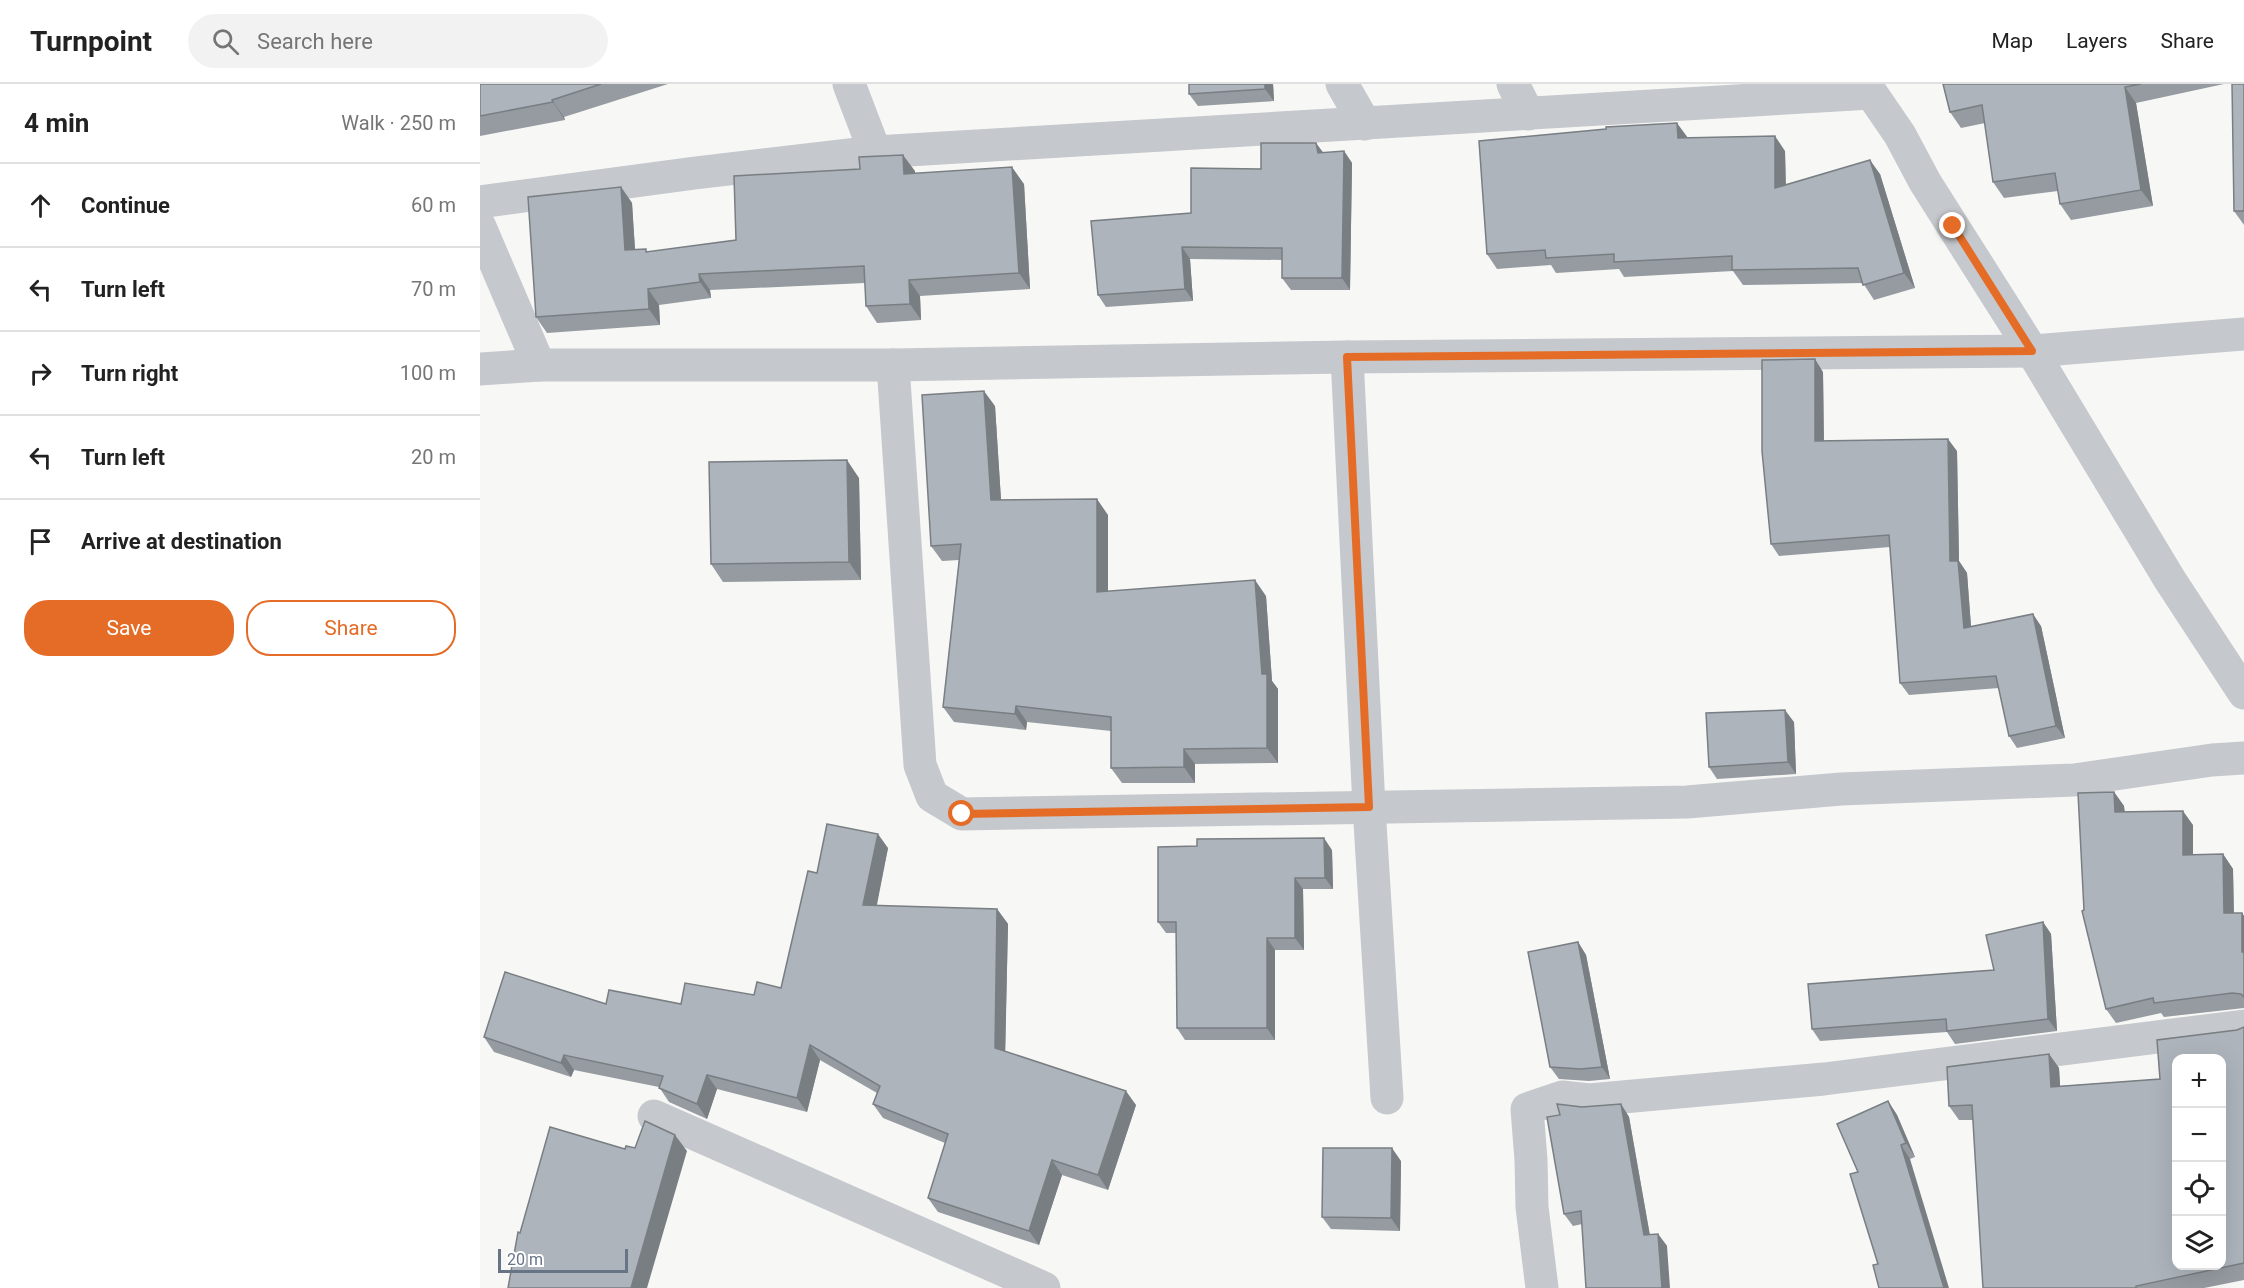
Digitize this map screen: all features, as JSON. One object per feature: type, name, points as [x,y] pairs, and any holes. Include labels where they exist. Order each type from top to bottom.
[{"type":"street","points":[[849,84],[875,152]]},
{"type":"street","points":[[1342,84],[1365,124]]},
{"type":"street","points":[[1513,84],[1528,114]]},
{"type":"street","points":[[480,202],[875,152],[1528,114],[1868,89],[1900,135],[1930,191],[2032,351],[2170,580],[2244,693]]},
{"type":"street","points":[[480,227],[539,366]]},
{"type":"street","points":[[480,369],[539,366],[893,365],[1347,357],[2032,351],[2244,334]]},
{"type":"street","points":[[1347,357],[1369,807],[1387,1098]]},
{"type":"street","points":[[893,365],[920,765],[932,796],[962,814],[1687,802],[1841,789],[2074,780],[2200,761],[2244,758]]},
{"type":"street","points":[[1542,1288],[1532,1207],[1527,1109],[1562,1097],[1589,1100],[1824,1079],[2244,1026]]},
{"type":"street","points":[[654,1116],[1044,1288]]},
{"type":"building","points":[[480,84],[601,84],[552,100],[553,102],[480,116]]},
{"type":"building","points":[[1189,84],[1265,84],[1265,89],[1189,94]]},
{"type":"building","points":[[1943,84],[2141,84],[2125,87],[2141,190],[2060,204],[2055,173],[1993,182],[1982,105],[1950,112]]},
{"type":"building","points":[[2232,84],[2244,84],[2244,211],[2234,211]]},
{"type":"building","points":[[1677,123],[1678,138],[1775,136],[1775,188],[1870,160],[1904,273],[1863,285],[1858,268],[1732,270],[1732,256],[1614,262],[1614,254],[1546,258],[1545,250],[1487,254],[1479,141],[1606,129],[1606,127]]},
{"type":"building","points":[[1261,143],[1316,143],[1318,153],[1344,151],[1342,278],[1282,278],[1282,248],[1182,247],[1185,289],[1098,295],[1091,221],[1191,213],[1191,168],[1261,169]]},
{"type":"building","points":[[903,155],[904,174],[1012,167],[1019,273],[909,280],[910,304],[866,306],[864,266],[699,274],[700,282],[648,289],[649,309],[536,317],[528,197],[621,187],[625,250],[646,249],[646,252],[736,240],[734,176],[860,169],[859,157]]},
{"type":"building","points":[[1815,359],[1815,441],[1948,439],[1950,561],[1958,561],[1964,628],[2033,614],[2056,726],[2009,736],[1996,676],[1900,683],[1889,535],[1771,544],[1762,451],[1762,360]]},
{"type":"building","points":[[984,391],[991,500],[1097,499],[1097,592],[1255,580],[1262,674],[1267,674],[1267,748],[1184,749],[1184,767],[1111,768],[1111,717],[1016,706],[1015,714],[943,707],[961,544],[931,546],[922,395]]},
{"type":"building","points":[[847,460],[849,562],[711,564],[709,462]]},
{"type":"building","points":[[1785,710],[1788,762],[1709,767],[1706,713]]},
{"type":"building","points":[[2114,792],[2115,812],[2183,811],[2183,855],[2223,854],[2224,913],[2242,913],[2244,997],[2241,994],[2232,993],[2154,1003],[2153,998],[2106,1009],[2082,911],[2084,910],[2078,793]]},
{"type":"building","points":[[827,824],[878,834],[863,905],[997,909],[995,1048],[1126,1091],[1098,1175],[1052,1160],[1029,1231],[928,1198],[948,1134],[873,1104],[880,1086],[810,1045],[797,1098],[707,1075],[697,1104],[659,1088],[663,1076],[564,1055],[561,1063],[484,1037],[505,972],[606,1004],[609,990],[681,1004],[685,983],[754,995],[757,982],[781,988],[808,871],[817,873]]},
{"type":"building","points":[[1324,838],[1325,878],[1295,878],[1295,938],[1267,938],[1267,1028],[1177,1028],[1176,922],[1158,922],[1158,847],[1197,846],[1197,839]]},
{"type":"building","points":[[2043,922],[2048,1019],[1947,1031],[1946,1019],[1812,1029],[1808,984],[1994,970],[1986,935]]},
{"type":"building","points":[[1578,942],[1602,1067],[1581,1069],[1550,1067],[1528,952]]},
{"type":"building","points":[[2244,1027],[2244,1263],[2226,1267],[2226,1054],[2172,1054],[2172,1270],[2211,1270],[2136,1286],[2136,1288],[1983,1288],[1972,1105],[1949,1106],[1947,1067],[2049,1054],[2051,1087],[2160,1079],[2157,1040],[2237,1030]]},
{"type":"building","points":[[1888,1101],[1906,1143],[1901,1145],[1944,1288],[1879,1288],[1873,1265],[1878,1264],[1850,1174],[1858,1172],[1837,1124]]},
{"type":"building","points":[[1557,1104],[1582,1107],[1621,1104],[1644,1235],[1658,1234],[1662,1288],[1586,1288],[1581,1211],[1564,1214],[1547,1117],[1560,1115]]},
{"type":"building","points":[[645,1121],[675,1135],[631,1288],[508,1288],[518,1232],[520,1233],[550,1127],[625,1149],[626,1146],[635,1148]]},
{"type":"building","points":[[1323,1148],[1392,1148],[1391,1218],[1322,1217]]},
{"type":"route","points":[[962,814],[1369,807],[1347,357],[2032,351],[1953,226]]}]
